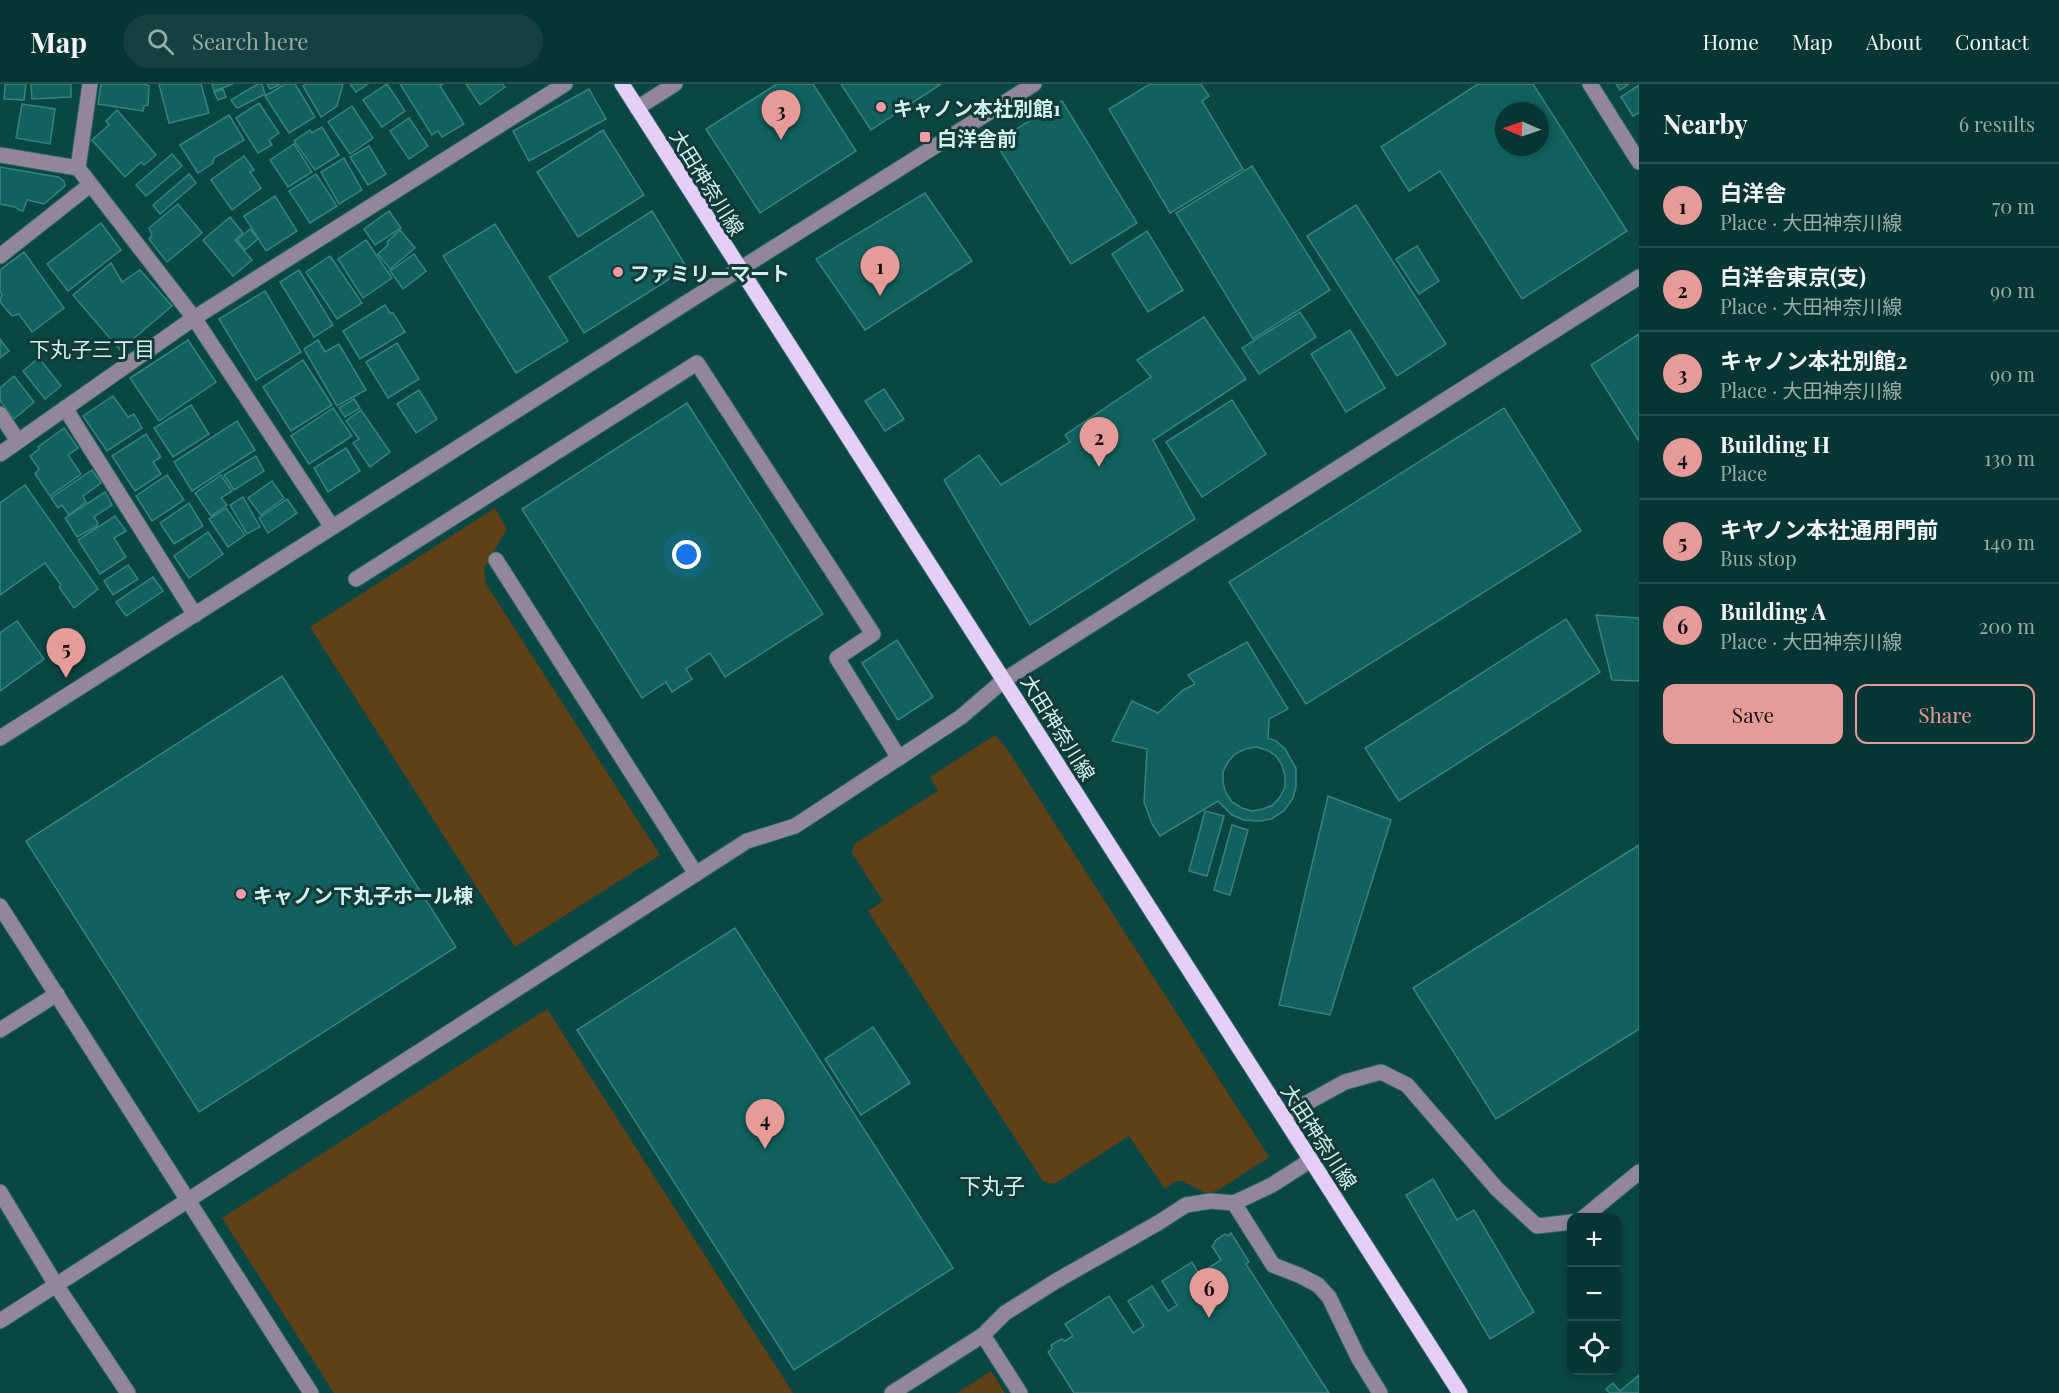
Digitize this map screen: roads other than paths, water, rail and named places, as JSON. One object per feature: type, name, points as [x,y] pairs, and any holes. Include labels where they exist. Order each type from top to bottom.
[{"type":"main road","name":"大田神奈川線","points":[[621,84],[1460,1393]]},
{"type":"street","points":[[78,168],[90,84]]},
{"type":"street","points":[[0,454],[194,318],[565,84]]},
{"type":"street","points":[[637,108],[675,84]]},
{"type":"street","points":[[0,738],[1034,84]]},
{"type":"street","points":[[1590,84],[1639,162]]},
{"type":"street","points":[[0,155],[78,168],[194,318],[332,527]]},
{"type":"street","points":[[0,256],[90,184]]},
{"type":"street","points":[[0,1321],[747,841],[795,826],[961,717],[1004,680],[1639,277]]},
{"type":"street","points":[[356,579],[697,363],[873,634],[837,658],[899,758]]},
{"type":"street","points":[[65,408],[195,615]]},
{"type":"street","points":[[0,414],[18,441]]},
{"type":"street","points":[[496,560],[696,874]]},
{"type":"street","points":[[0,906],[311,1393]]},
{"type":"street","points":[[0,1030],[57,994]]},
{"type":"street","points":[[1283,1116],[1345,1082],[1381,1072],[1407,1085],[1497,1189],[1537,1226],[1567,1223]]},
{"type":"street","points":[[892,1393],[983,1335],[1005,1313],[1186,1205],[1211,1201],[1234,1203],[1272,1185],[1311,1160]]},
{"type":"street","points":[[1588,1213],[1639,1172]]},
{"type":"street","points":[[0,1191],[56,1285],[128,1393]]},
{"type":"street","points":[[1234,1203],[1273,1265],[1318,1285],[1329,1297],[1358,1357],[1380,1393]]},
{"type":"street","points":[[983,1335],[1020,1393]]},
{"type":"place","name":"キャノン本社別館1","points":[[881,107]]},
{"type":"place","name":"白洋舎前","points":[[925,137]]},
{"type":"place","name":"キャノン本社別館2","points":[[781,140]]},
{"type":"place","name":"ファミリーマート","points":[[618,272]]},
{"type":"place","name":"白洋舎","points":[[880,296]]},
{"type":"place","name":"白洋舎東京(支)","points":[[1099,467]]},
{"type":"place","name":"キヤノン本社通用門前","points":[[66,678]]},
{"type":"place","name":"キャノン下丸子ホール棟","points":[[241,894]]},
{"type":"place","name":"Building H","points":[[765,1149]]},
{"type":"place","name":"Building A","points":[[1209,1318]]},
{"type":"district","name":"下丸子三丁目","points":[[92,348]]},
{"type":"district","name":"下丸子","points":[[992,1185]]}]
